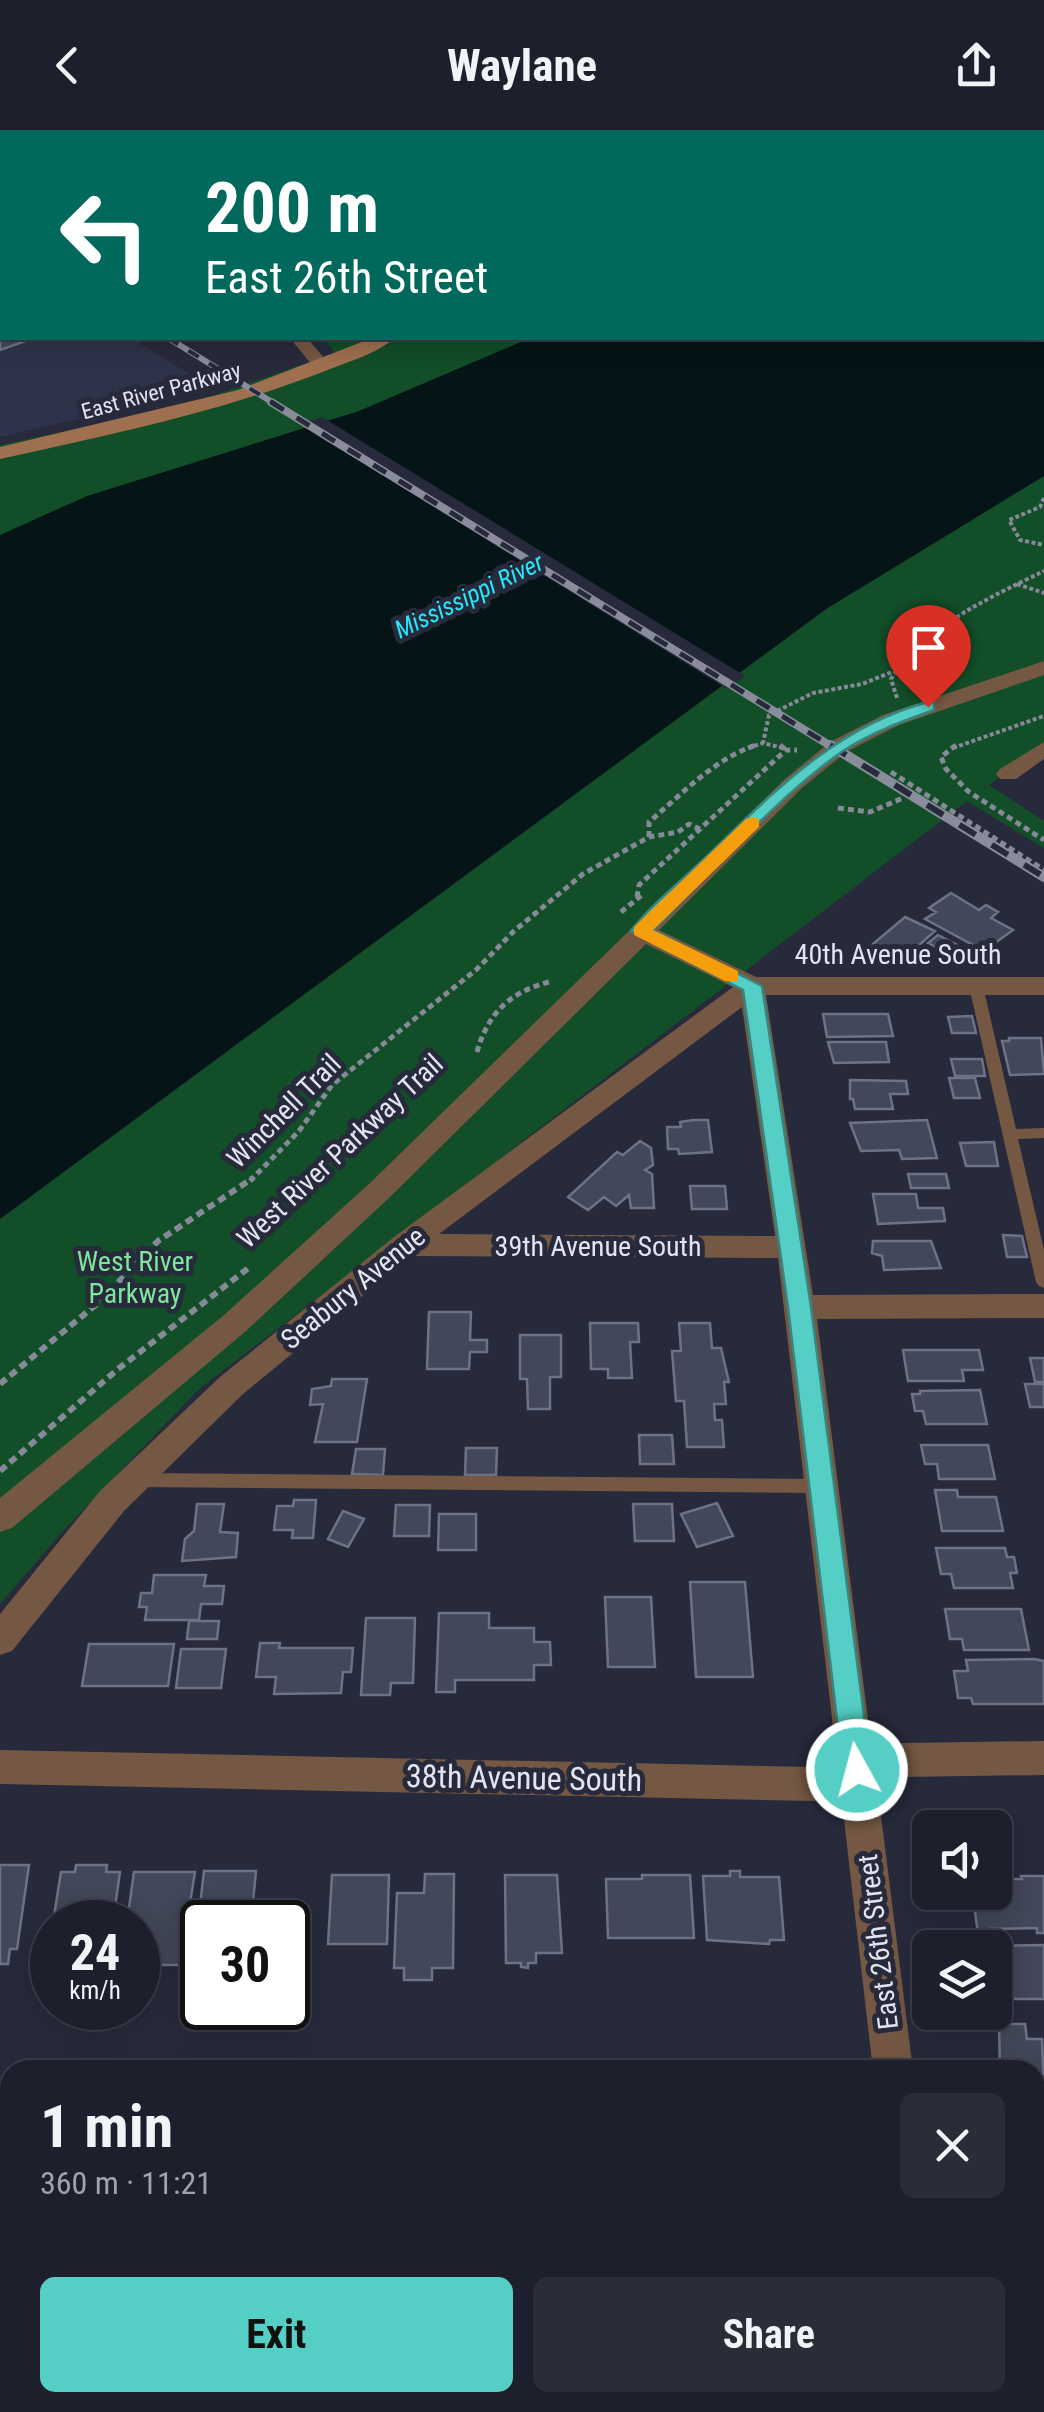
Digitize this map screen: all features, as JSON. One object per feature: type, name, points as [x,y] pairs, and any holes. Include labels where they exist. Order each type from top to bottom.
[{"type":"street","points":[[300,340],[322,366]]},
{"type":"street","name":"East River Parkway","points":[[0,453],[188,410],[322,366],[380,340]]},
{"type":"street","points":[[0,1518],[250,1310],[380,1190],[793,784],[838,747],[890,720],[1044,668]]},
{"type":"street","points":[[1008,774],[1044,749]]},
{"type":"street","points":[[641,931],[752,986]]},
{"type":"street","name":"40th Avenue South","points":[[752,986],[1044,986]]},
{"type":"street","name":"Seabury Avenue","points":[[0,1640],[112,1502],[232,1385],[404,1245],[752,986]]},
{"type":"street","name":"East 26th Street","points":[[752,986],[800,1307],[892,2060]]},
{"type":"street","name":"39th Avenue South","points":[[404,1245],[792,1247]]},
{"type":"street","points":[[800,1307],[1044,1306]]},
{"type":"street","name":"38th Avenue South","points":[[0,1768],[815,1784],[902,1760],[1044,1758]]},
{"type":"lane","points":[[976,986],[1044,1282]]},
{"type":"lane","points":[[1009,1134],[1044,1134]]},
{"type":"lane","points":[[135,1480],[822,1486]]},
{"type":"path","points":[[1044,498],[1040,507],[1008,520],[1012,537],[1019,542],[1044,545]]},
{"type":"path","points":[[763,742],[769,715],[812,693],[862,684],[893,672],[988,598],[1044,571]]},
{"type":"path","points":[[1016,584],[1044,594]]},
{"type":"path","points":[[893,672],[892,688],[898,699]]},
{"type":"path","points":[[700,829],[689,824],[678,832],[649,837],[649,822],[741,748],[763,742],[786,750],[804,750]]},
{"type":"path","points":[[637,896],[640,884],[786,750]]},
{"type":"path","points":[[891,772],[1044,870]]},
{"type":"path","points":[[838,808],[870,812],[903,798]]},
{"type":"path","name":"Winchell Trail","points":[[0,1384],[98,1302],[158,1241],[255,1177],[299,1131],[332,1085],[477,969],[514,931],[583,874],[649,837]]},
{"type":"path","name":"West River Parkway Trail","points":[[464,1065],[478,1052],[481,1036],[497,1010],[522,987],[549,982]]},
{"type":"path","name":"West River Parkway Trail","points":[[0,1471],[118,1368],[260,1259]]},
{"type":"shaded area","points":[[0,340],[134,340],[212,388],[0,437]]},
{"type":"green space","points":[[325,340],[537,340],[375,412],[0,547],[0,445],[184,406],[335,353]]},
{"type":"green space","name":"West River Parkway","points":[[1044,476],[1044,742],[989,785],[1044,821],[1044,848],[967,801],[199,1389],[64,1530],[0,1604],[0,1219],[826,609]]},
{"type":"water","name":"Mississippi River","points":[[525,340],[1044,340],[1044,476],[826,609],[0,1219],[0,535],[87,496],[359,411]]},
{"type":"pier","points":[[322,417],[745,676],[727,689],[300,424]]},
{"type":"building","points":[[0,340],[28,340],[0,350]]},
{"type":"building","points":[[951,893],[979,910],[986,905],[998,912],[991,918],[1013,930],[984,951],[925,919],[936,912],[929,908]]},
{"type":"building","points":[[905,917],[935,931],[903,959],[873,944]]},
{"type":"building","points":[[938,935],[965,949],[955,957],[928,943]]},
{"type":"building","points":[[823,1014],[888,1014],[893,1036],[827,1037]]},
{"type":"building","points":[[972,1016],[976,1033],[952,1033],[948,1017]]},
{"type":"building","points":[[1041,1038],[1044,1074],[1010,1075],[1002,1041]]},
{"type":"building","points":[[828,1042],[886,1042],[889,1062],[834,1063]]},
{"type":"building","points":[[951,1059],[982,1059],[985,1076],[955,1076]]},
{"type":"building","points":[[949,1078],[975,1078],[980,1098],[954,1098]]},
{"type":"building","points":[[850,1080],[906,1081],[908,1094],[890,1094],[893,1109],[855,1109],[850,1099]]},
{"type":"building","points":[[708,1120],[712,1152],[679,1154],[678,1149],[668,1149],[667,1127],[681,1127],[680,1122]]},
{"type":"building","points":[[927,1120],[937,1158],[902,1159],[899,1150],[861,1151],[850,1123]]},
{"type":"building","points":[[640,1141],[651,1148],[653,1165],[645,1170],[652,1174],[654,1208],[631,1208],[629,1195],[616,1206],[604,1197],[588,1210],[568,1197],[617,1152],[623,1155]]},
{"type":"building","points":[[994,1142],[998,1166],[966,1166],[960,1143]]},
{"type":"building","points":[[908,1174],[946,1174],[949,1188],[911,1188]]},
{"type":"building","points":[[690,1186],[725,1186],[727,1209],[692,1209]]},
{"type":"building","points":[[873,1194],[916,1194],[918,1208],[943,1208],[945,1221],[878,1224]]},
{"type":"building","points":[[1003,1235],[1022,1236],[1027,1257],[1007,1257]]},
{"type":"building","points":[[873,1241],[931,1241],[941,1268],[884,1270],[882,1256],[872,1253]]},
{"type":"building","points":[[429,1312],[471,1312],[470,1340],[487,1340],[487,1352],[470,1352],[469,1369],[427,1369]]},
{"type":"building","points":[[590,1323],[638,1323],[639,1342],[630,1342],[632,1378],[608,1378],[608,1369],[591,1369]]},
{"type":"building","points":[[679,1323],[710,1323],[712,1348],[721,1348],[729,1382],[724,1382],[726,1404],[714,1404],[715,1420],[722,1420],[724,1447],[687,1447],[684,1401],[676,1401],[672,1351],[681,1351]]},
{"type":"building","points":[[520,1335],[561,1335],[561,1377],[550,1377],[550,1409],[528,1409],[527,1379],[520,1379]]},
{"type":"building","points":[[903,1350],[979,1350],[983,1370],[962,1370],[964,1381],[908,1381]]},
{"type":"building","points":[[1030,1358],[1044,1358],[1044,1382],[1035,1382]]},
{"type":"building","points":[[332,1379],[367,1379],[357,1442],[315,1442],[323,1404],[310,1405],[312,1389],[331,1386]]},
{"type":"building","points":[[1025,1384],[1044,1384],[1044,1407],[1030,1407]]},
{"type":"building","points":[[980,1390],[987,1424],[926,1424],[923,1411],[915,1411],[912,1394],[920,1391]]},
{"type":"building","points":[[639,1435],[672,1435],[674,1464],[640,1464]]},
{"type":"building","points":[[921,1445],[988,1445],[995,1479],[939,1479],[937,1464],[925,1464]]},
{"type":"building","points":[[466,1448],[497,1448],[496,1475],[465,1475]]},
{"type":"building","points":[[356,1449],[385,1449],[383,1475],[352,1474]]},
{"type":"building","points":[[935,1490],[957,1490],[958,1497],[996,1497],[1003,1531],[942,1531]]},
{"type":"building","points":[[294,1500],[316,1500],[313,1538],[292,1538],[293,1530],[274,1530],[277,1506],[293,1506]]},
{"type":"building","points":[[717,1503],[733,1536],[697,1547],[681,1514]]},
{"type":"building","points":[[197,1504],[224,1504],[220,1532],[238,1533],[236,1557],[182,1561],[185,1539],[194,1531]]},
{"type":"building","points":[[633,1504],[672,1504],[674,1541],[635,1541]]},
{"type":"building","points":[[396,1505],[430,1505],[429,1536],[394,1536]]},
{"type":"building","points":[[343,1511],[364,1519],[348,1547],[328,1539]]},
{"type":"building","points":[[439,1514],[476,1514],[476,1550],[438,1550]]},
{"type":"building","points":[[936,1548],[1005,1548],[1007,1557],[1014,1557],[1017,1573],[1010,1573],[1013,1588],[954,1588],[951,1574],[941,1574]]},
{"type":"building","points":[[154,1575],[206,1575],[204,1586],[224,1586],[222,1604],[201,1604],[199,1620],[145,1620],[147,1607],[139,1607],[141,1593],[152,1593]]},
{"type":"building","points":[[690,1582],[745,1582],[753,1677],[696,1677]]},
{"type":"building","points":[[605,1597],[651,1597],[655,1667],[608,1667]]},
{"type":"building","points":[[945,1609],[1021,1609],[1029,1650],[964,1650],[962,1639],[950,1639]]},
{"type":"building","points":[[439,1613],[489,1613],[489,1628],[534,1628],[534,1642],[550,1642],[551,1665],[534,1665],[534,1680],[455,1680],[455,1692],[436,1692]]},
{"type":"building","points":[[366,1618],[415,1618],[413,1683],[391,1683],[390,1695],[361,1695]]},
{"type":"building","points":[[189,1621],[219,1621],[217,1639],[187,1639]]},
{"type":"building","points":[[260,1643],[280,1643],[279,1648],[353,1648],[351,1672],[343,1672],[341,1693],[274,1694],[276,1677],[256,1677]]},
{"type":"building","points":[[89,1644],[174,1644],[168,1686],[82,1686]]},
{"type":"building","points":[[181,1649],[226,1649],[221,1688],[176,1688]]},
{"type":"building","points":[[966,1660],[1044,1661],[1044,1704],[973,1704],[971,1698],[958,1698],[954,1671],[968,1671]]},
{"type":"building","points":[[0,1865],[29,1865],[17,1949],[10,1949],[8,1964],[0,1964]]},
{"type":"building","points":[[76,1865],[107,1865],[106,1872],[120,1872],[116,1900],[57,1900],[61,1872],[75,1872]]},
{"type":"building","points":[[204,1871],[256,1871],[253,1900],[201,1900]]},
{"type":"building","points":[[730,1871],[740,1871],[740,1877],[779,1877],[784,1940],[770,1940],[769,1944],[707,1940],[703,1876],[730,1876]]},
{"type":"building","points":[[134,1872],[195,1872],[190,1900],[180,1900],[180,1965],[160,1965],[160,1900],[130,1900]]},
{"type":"building","points":[[425,1874],[454,1874],[453,1968],[432,1968],[432,1980],[404,1980],[404,1968],[394,1968],[397,1893],[424,1893]]},
{"type":"building","points":[[332,1875],[389,1875],[387,1944],[328,1944]]},
{"type":"building","points":[[505,1875],[557,1875],[562,1953],[536,1953],[536,1963],[528,1963],[528,1968],[521,1967],[521,1963],[506,1963]]},
{"type":"building","points":[[642,1875],[690,1875],[694,1938],[608,1938],[606,1879],[642,1879]]},
{"type":"building","points":[[1021,1876],[1044,1876],[1044,1933],[1037,1933],[1037,1928],[978,1930],[975,1910],[1012,1910],[1012,1879],[1022,1879]]},
{"type":"building","points":[[1012,1945],[1044,1945],[1044,1999],[1012,1999]]},
{"type":"building","points":[[1025,2024],[1027,2039],[1042,2039],[1043,2060],[1000,2060],[999,2030]]},
{"type":"railway","points":[[171,340],[275,404]]},
{"type":"railway","points":[[271,402],[834,748]]},
{"type":"railway","points":[[830,745],[1044,877]]},
{"type":"slow traffic","points":[[731,976],[641,931],[753,823]]},
{"type":"route","points":[[857,1770],[792,1247],[752,986],[641,931],[793,784],[838,747],[890,720],[928,707]]}]
